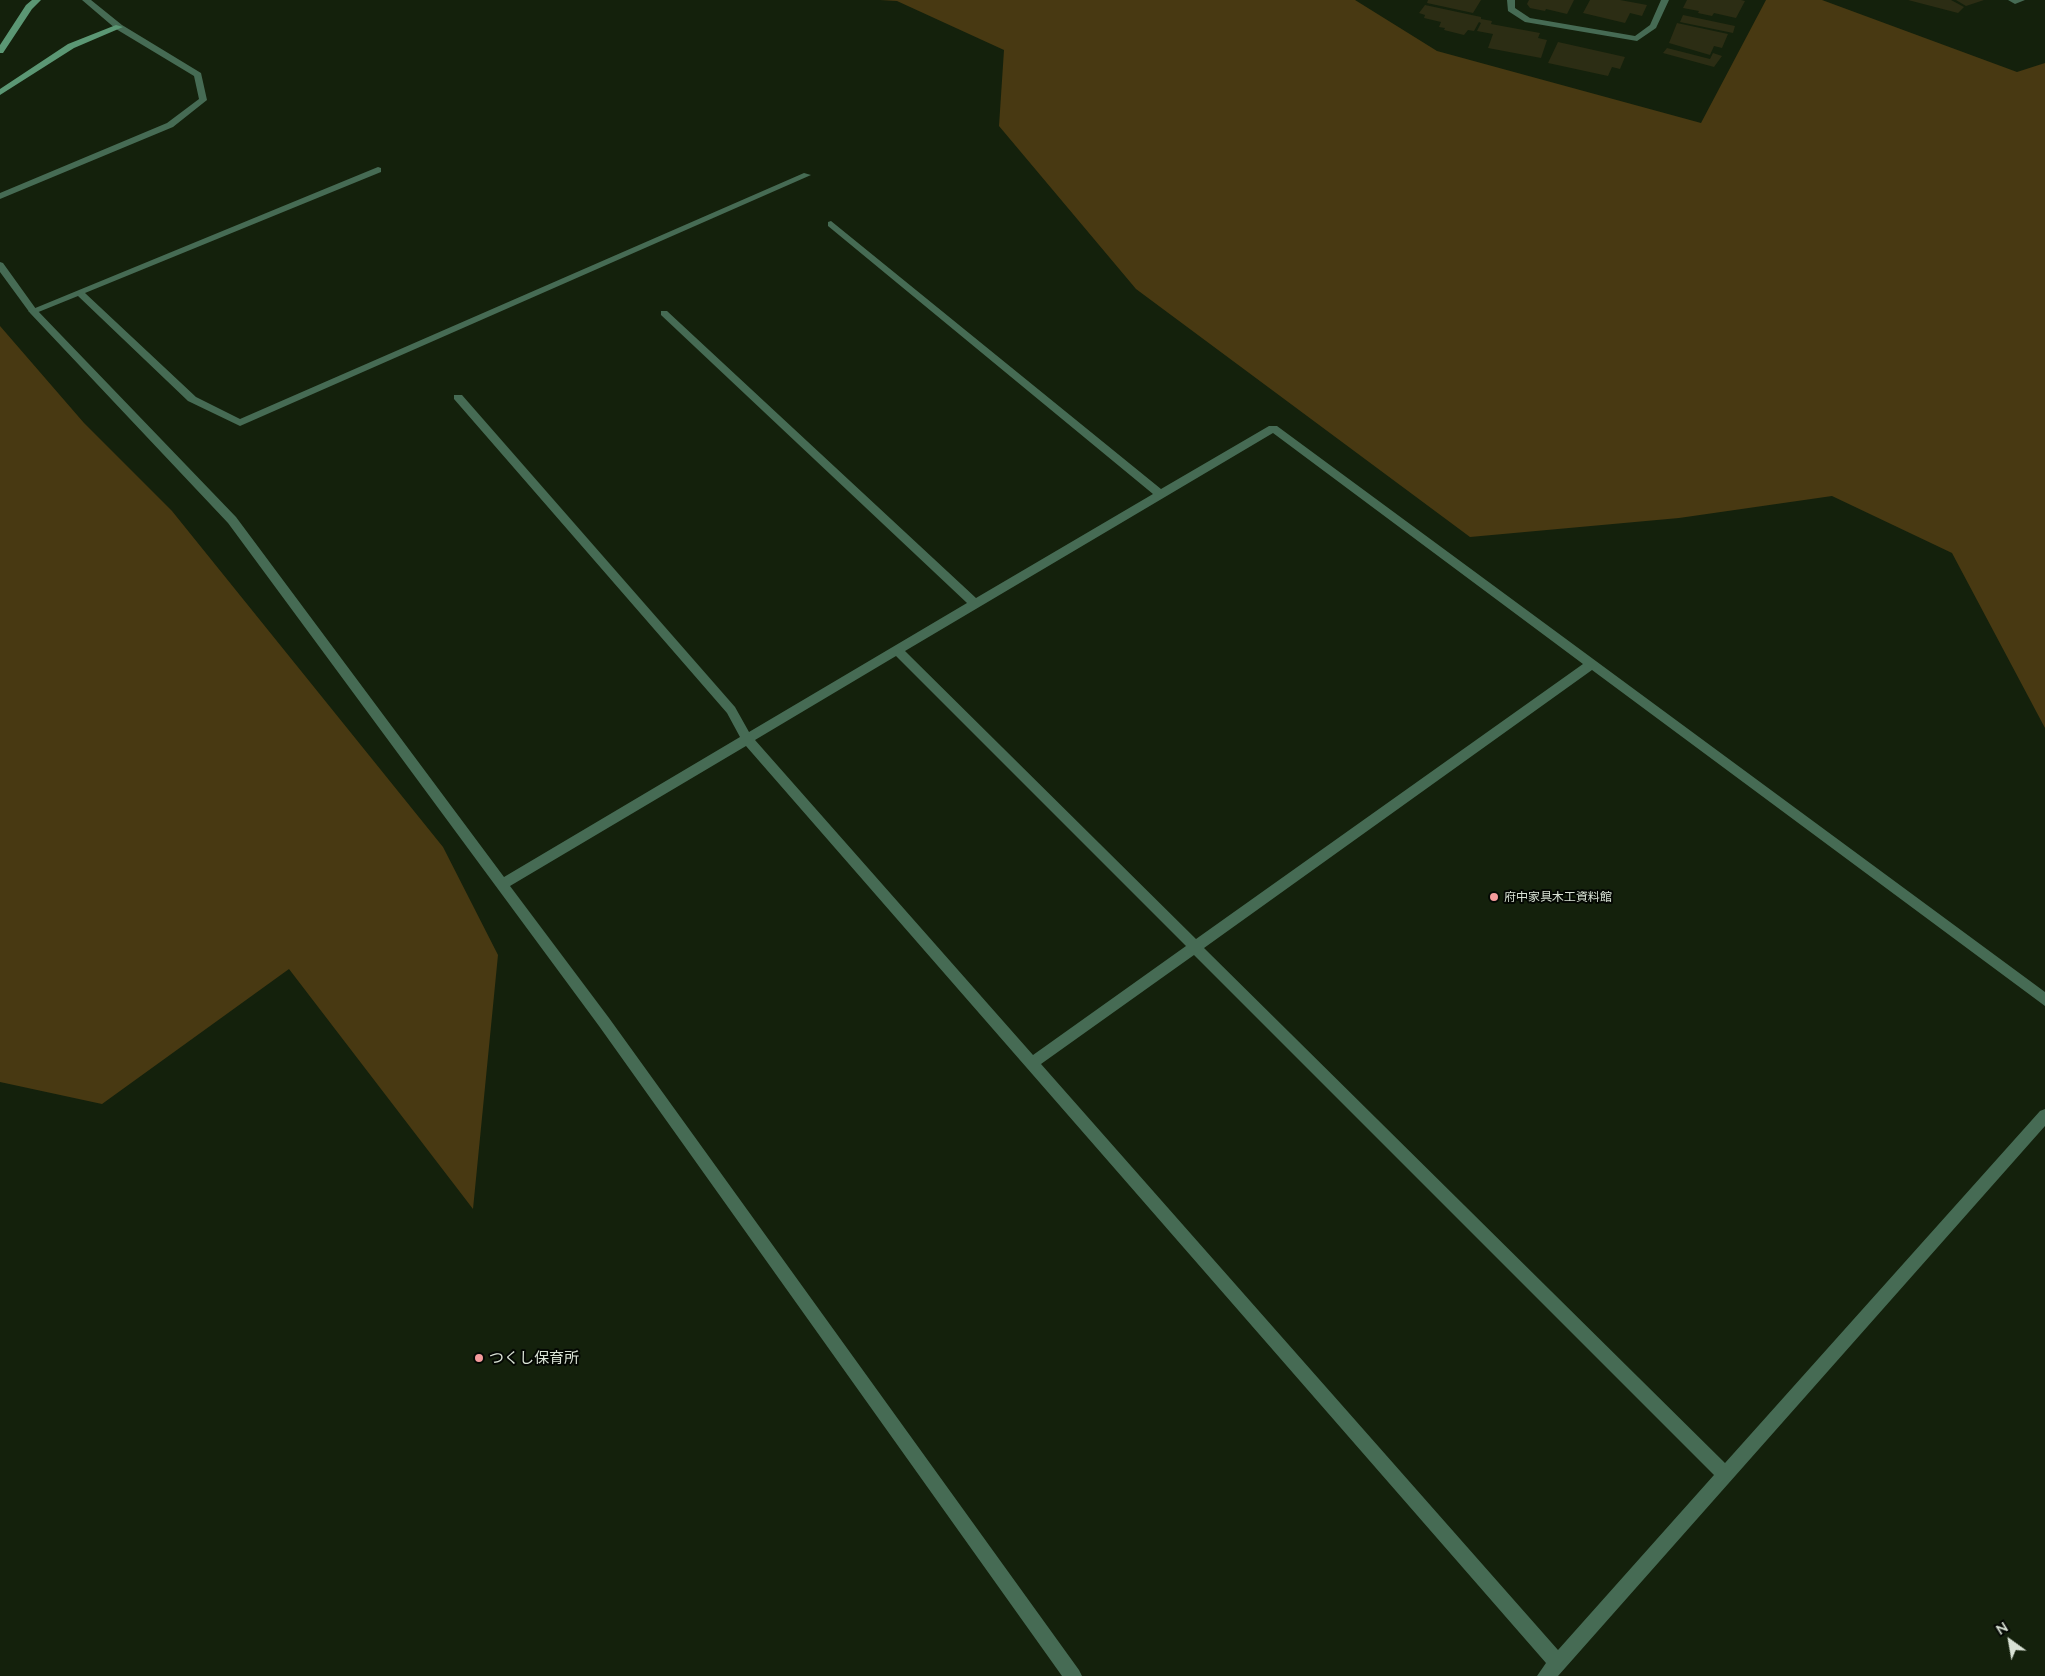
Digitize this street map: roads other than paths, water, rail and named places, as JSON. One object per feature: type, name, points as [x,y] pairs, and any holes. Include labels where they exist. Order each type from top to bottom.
[{"type":"main road","points":[[0,51],[30,7],[37,0]]},
{"type":"main road","points":[[0,93],[72,46],[119,28]]},
{"type":"street","points":[[0,196],[170,125],[203,100],[198,75],[119,28],[86,0]]},
{"type":"street","points":[[1511,0],[1511,9],[1528,20],[1637,39],[1654,26],[1665,0]]},
{"type":"street","points":[[2012,0],[2015,2],[2020,0]]},
{"type":"street","points":[[33,311],[378,170]]},
{"type":"street","points":[[79,292],[192,399],[240,423],[807,175]]},
{"type":"street","points":[[831,224],[1160,494]]},
{"type":"street","points":[[0,265],[33,311],[232,520],[604,1022],[1073,1676]]},
{"type":"street","points":[[664,313],[975,604]]},
{"type":"street","points":[[458,397],[731,710],[746,739],[1558,1664]]},
{"type":"street","points":[[502,884],[1273,428],[2045,1000]]},
{"type":"street","points":[[897,650],[1725,1475]]},
{"type":"street","points":[[1032,1063],[1592,664]]},
{"type":"street","points":[[1546,1676],[2045,1116]]},
{"type":"place","name":"府中家具木工資料館","points":[[1494,897]]},
{"type":"place","name":"つくし保育所","points":[[479,1358]]}]
